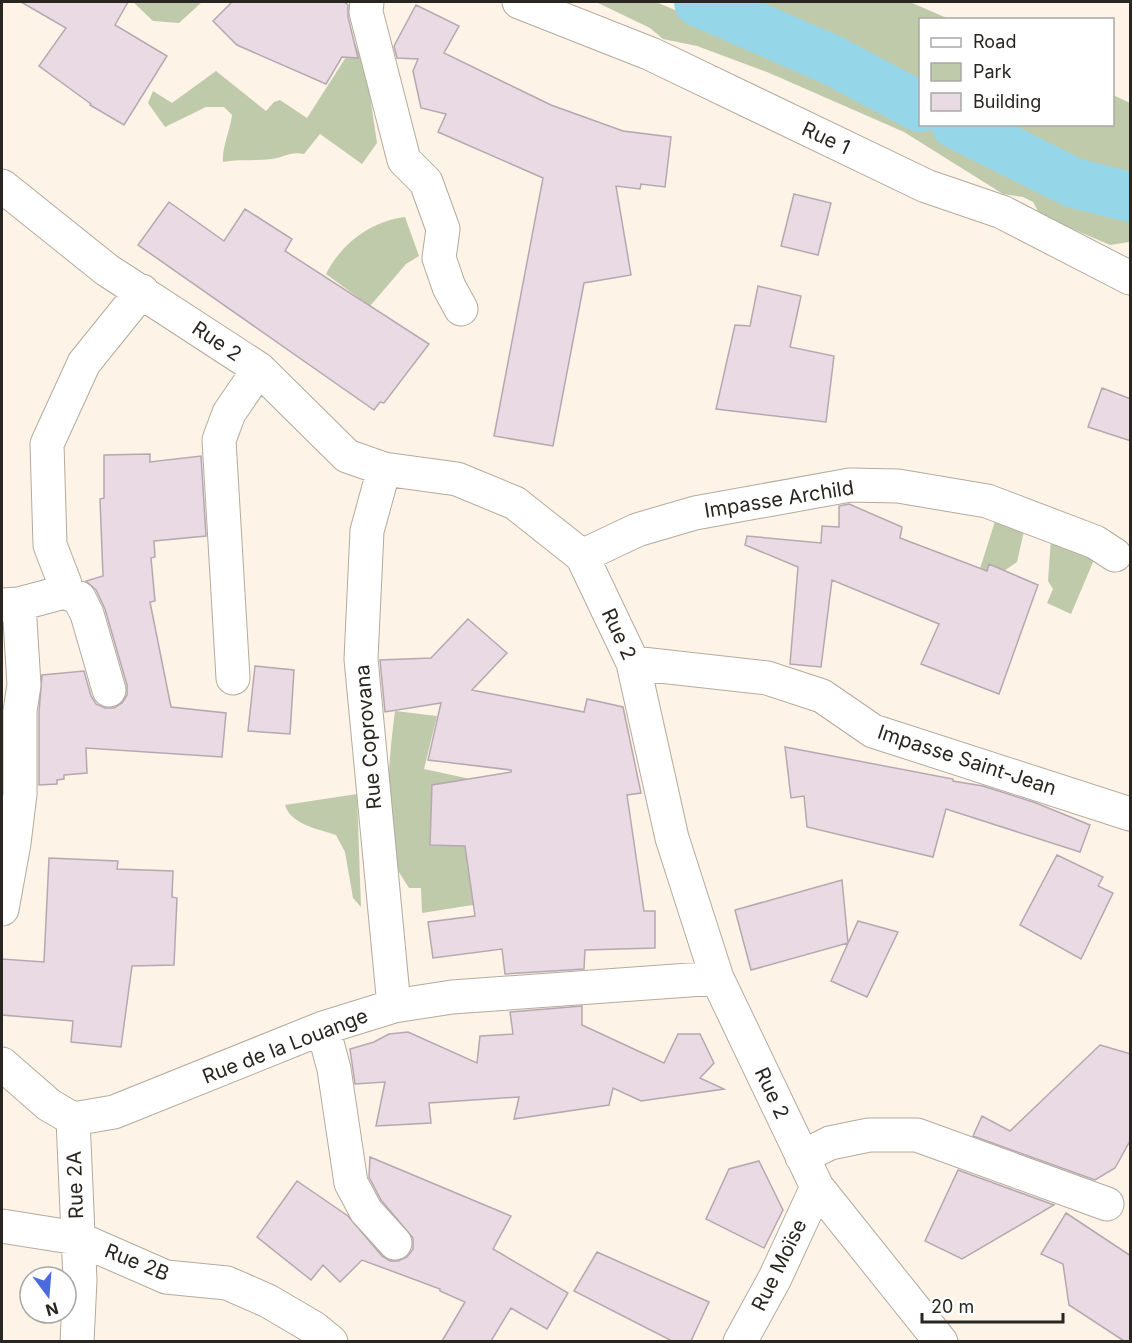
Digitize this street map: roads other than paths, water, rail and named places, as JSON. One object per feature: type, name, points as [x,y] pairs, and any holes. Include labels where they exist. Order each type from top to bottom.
[{"type":"street","points":[[367,2],[369,23],[404,160],[426,182],[443,229],[439,258],[460,309]]},
{"type":"street","name":"Rue 1","points":[[519,2],[651,54],[926,186],[1002,212],[1131,278]]},
{"type":"street","name":"Rue 2","points":[[2,186],[107,270],[259,369],[347,456],[384,469],[457,479],[515,503],[582,556],[633,663],[672,837],[717,978],[817,1187],[941,1341]]},
{"type":"street","points":[[64,592],[65,584],[50,545],[47,444],[84,363],[142,291]]},
{"type":"street","points":[[233,678],[219,440],[229,413],[259,369]]},
{"type":"street","name":"Rue Coprovana","points":[[384,469],[367,531],[362,658],[394,1006]]},
{"type":"street","name":"Impasse Archild","points":[[582,556],[637,530],[695,513],[850,484],[898,486],[987,501],[1095,542],[1115,555]]},
{"type":"street","points":[[2,909],[15,843],[20,794],[20,711],[24,685],[10,605],[64,592],[80,598],[110,690]]},
{"type":"street","name":"Impasse Saint-Jean","points":[[633,663],[767,678],[822,696],[873,730],[1131,814]]},
{"type":"street","name":"Rue de la Louange","points":[[73,1119],[114,1112],[323,1028],[394,1006],[452,997],[717,978]]},
{"type":"street","points":[[323,1028],[334,1069],[351,1183],[366,1211],[395,1244]]},
{"type":"street","points":[[2,1064],[50,1105],[73,1119]]},
{"type":"street","name":"Rue 2A","points":[[73,1119],[80,1280],[77,1341]]},
{"type":"street","points":[[802,1157],[830,1143],[869,1135],[917,1135],[1107,1204]]},
{"type":"street","name":"Rue Moïse","points":[[740,1341],[775,1278],[817,1187]]},
{"type":"street","name":"Rue 2B","points":[[2,1226],[77,1238],[166,1277],[227,1283],[268,1301],[314,1328],[331,1341]]},
{"type":"waterway","points":[[699,2],[832,60],[919,106]]},
{"type":"waterway","points":[[960,126],[1074,183],[1130,197]]}]
